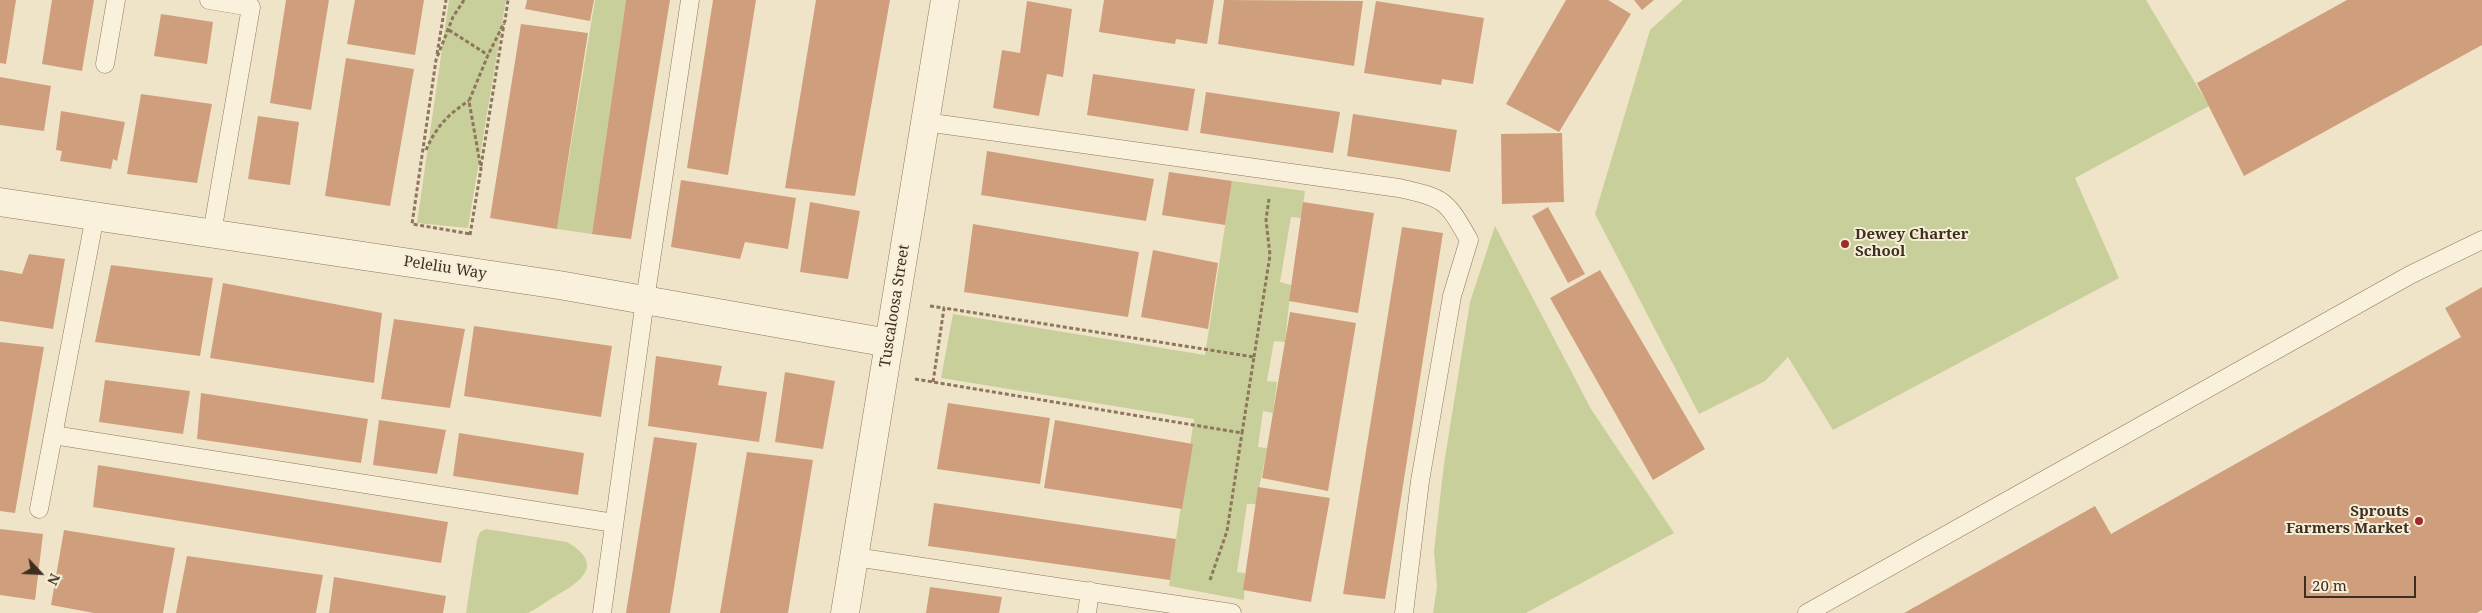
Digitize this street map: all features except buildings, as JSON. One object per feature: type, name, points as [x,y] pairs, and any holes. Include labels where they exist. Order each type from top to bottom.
[{"type":"street","name":"Tuscaloosa Street","points":[[845,613],[944,0]]},
{"type":"street","name":"Peleliu Way","points":[[0,202],[559,285],[889,343]]},
{"type":"lane","points":[[105,64],[116,0]]},
{"type":"lane","points":[[209,0],[251,4],[212,233]]},
{"type":"lane","points":[[602,613],[644,300],[690,0]]},
{"type":"lane","points":[[925,122],[1273,169],[1435,196],[1454,212],[1469,240],[1451,306],[1420,481],[1404,613]]},
{"type":"lane","points":[[39,509],[95,216]]},
{"type":"lane","points":[[1807,613],[2401,280],[2482,240]]},
{"type":"lane","points":[[53,435],[614,523]]},
{"type":"lane","points":[[855,557],[1232,613]]},
{"type":"lane","points":[[1088,613],[1090,591]]},
{"type":"path","points":[[446,0],[412,224],[471,234],[508,0]]},
{"type":"path","points":[[436,60],[453,17],[464,0]]},
{"type":"path","points":[[481,170],[469,101],[488,54],[505,21]]},
{"type":"path","points":[[449,30],[488,54]]},
{"type":"path","points":[[423,154],[439,126],[449,114],[469,101]]},
{"type":"path","points":[[1203,608],[1227,531],[1270,255],[1266,220],[1273,169]]},
{"type":"path","points":[[1242,432],[932,382],[944,308],[1254,357]]},
{"type":"green space","points":[[449,0],[506,0],[468,228],[417,223]]},
{"type":"green space","points":[[595,0],[626,0],[592,234],[557,229]]},
{"type":"green space","name":"Dewey Charter School","points":[[1683,0],[2146,0],[2209,106],[2075,178],[2119,278],[1833,430],[1788,357],[1765,381],[1699,414],[1595,214],[1650,30]]},
{"type":"green space","points":[[1232,181],[1305,191],[1301,218],[1291,217],[1280,282],[1291,285],[1285,342],[1274,341],[1267,381],[1277,382],[1273,413],[1263,411],[1258,447],[1267,448],[1256,504],[1247,504],[1237,572],[1245,573],[1244,600],[1169,586],[1194,419],[941,378],[953,314],[1205,355]]},
{"type":"green space","points":[[1495,226],[1591,409],[1674,533],[1526,613],[1433,613],[1437,587],[1434,551],[1444,464],[1470,302]]},
{"type":"green space","points":[[486,529],[567,542],[579,550],[585,558],[587,566],[585,573],[572,586],[527,613],[466,613],[477,540],[480,532]]},
{"type":"place","name":"Dewey Charter School","points":[[1845,244]]},
{"type":"place","name":"Sprouts Farmers Market","points":[[2419,521]]}]
